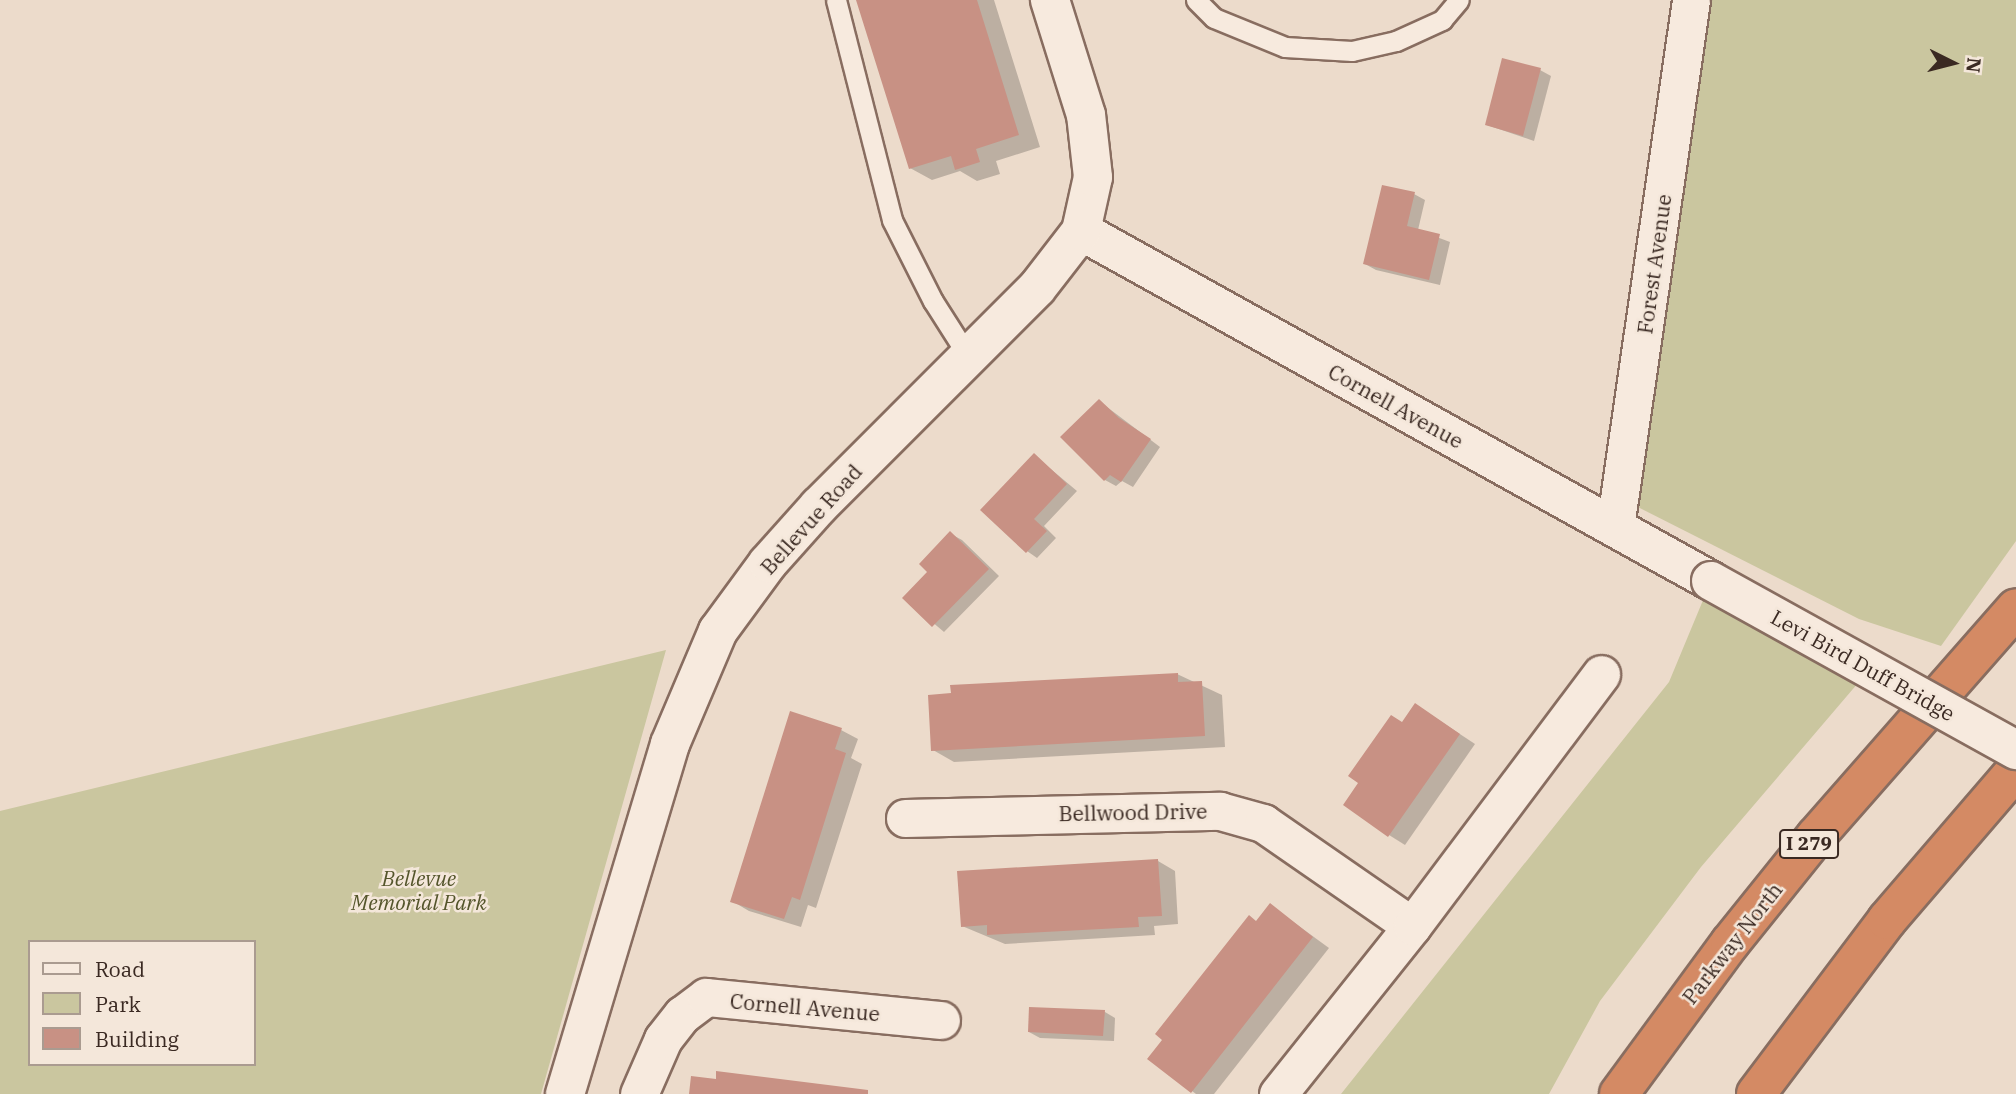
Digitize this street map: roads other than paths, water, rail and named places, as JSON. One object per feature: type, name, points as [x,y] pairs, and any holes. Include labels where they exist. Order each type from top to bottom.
[{"type":"highway","name":"Parkway North","points":[[1619,1094],[1730,943],[1816,836],[2016,608]]},
{"type":"highway","points":[[1756,1094],[1887,920],[2016,770]]},
{"type":"street","name":"Bellevue Road","points":[[565,1094],[670,744],[718,631],[768,563],[819,506],[1037,288],[1081,231],[1093,177],[1086,115],[1050,0]]},
{"type":"street","name":"Forest Avenue","points":[[1615,527],[1691,0]]},
{"type":"street","name":"Cornell Avenue","points":[[1081,231],[1711,580]]},
{"type":"street","name":"Levi Bird Duff Bridge","points":[[1711,580],[2016,750]]},
{"type":"street","points":[[1278,1094],[1412,926],[1601,674]]},
{"type":"street","name":"Bellwood Drive","points":[[905,818],[1220,811],[1264,823],[1412,926]]},
{"type":"street","name":"Cornell Avenue","points":[[639,1094],[663,1039],[682,1015],[706,998],[940,1020]]},
{"type":"lane","points":[[836,0],[892,219],[933,301],[968,356]]},
{"type":"lane","points":[[1196,0],[1214,18],[1285,47],[1352,51],[1396,41],[1442,20],[1459,0]]},
{"type":"park label","name":"Bellevue Memorial Park","points":[[419,890]]}]
